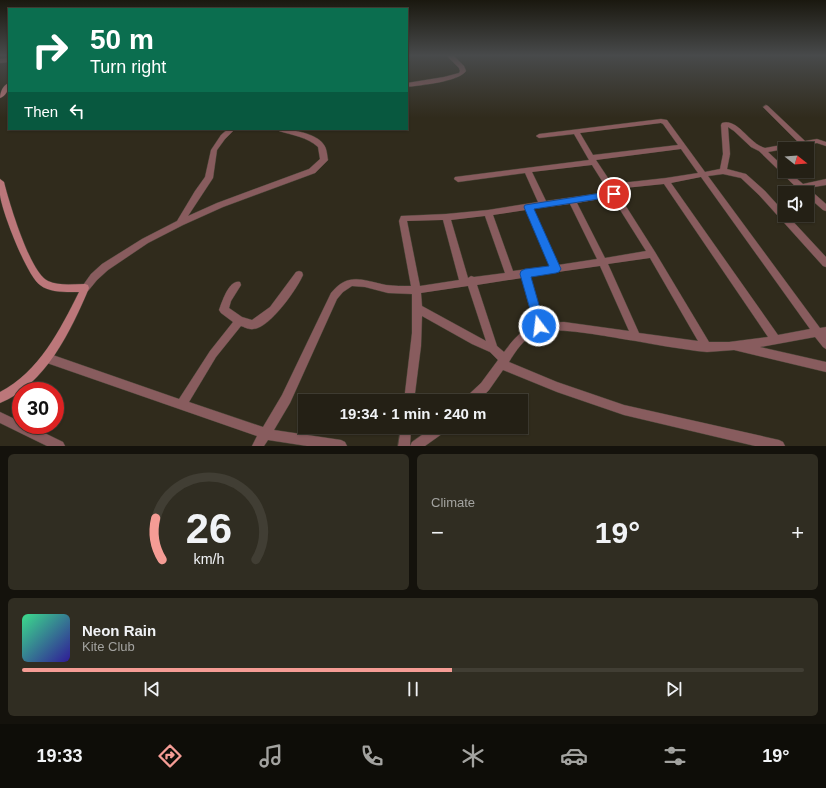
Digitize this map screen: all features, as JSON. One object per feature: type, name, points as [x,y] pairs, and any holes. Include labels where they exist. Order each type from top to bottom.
[{"type":"street","points":[[408,85],[445,79],[455,76]]},
{"type":"street","points":[[0,96],[8,86]]},
{"type":"street","points":[[766,107],[802,142]]},
{"type":"street","points":[[539,136],[661,121],[667,125],[821,332],[826,344]]},
{"type":"street","points":[[723,171],[726,165],[724,125],[727,124],[732,126],[752,145],[762,150],[800,186]]},
{"type":"street","points":[[180,223],[209,178],[214,150],[231,130]]},
{"type":"street","points":[[0,398],[28,381],[47,358],[79,302],[85,288],[105,267],[145,241],[180,223],[220,205],[312,171],[324,160],[321,145],[312,140],[284,130]]},
{"type":"street","points":[[576,132],[652,254],[707,347]]},
{"type":"street","points":[[810,142],[817,141],[826,144]]},
{"type":"street","points":[[458,179],[528,171],[682,147]]},
{"type":"street","points":[[762,150],[778,147]]},
{"type":"street","points":[[528,171],[543,204]]},
{"type":"street","points":[[410,394],[417,335],[417,308],[416,290],[403,221],[404,218],[407,217],[446,217],[488,213],[572,200],[612,191],[723,171],[742,176],[750,181],[826,263]]},
{"type":"street","points":[[666,181],[775,340]]},
{"type":"street","points":[[0,182],[17,234],[33,272],[41,282],[51,287],[85,288]]},
{"type":"street","points":[[806,186],[826,182]]},
{"type":"street","points":[[814,198],[826,208]]},
{"type":"street","points":[[572,200],[602,261],[636,337]]},
{"type":"street","points":[[528,207],[556,269]]},
{"type":"street","points":[[488,213],[510,275]]},
{"type":"street","points":[[446,217],[493,349],[503,362],[557,387],[624,410],[740,442],[780,446]]},
{"type":"street","points":[[258,446],[286,399],[334,296],[339,288],[348,283],[359,281],[388,289],[416,290],[652,254]]},
{"type":"street","points":[[525,274],[539,326]]},
{"type":"street","points":[[237,285],[224,310],[239,321],[252,325],[262,321],[284,298],[299,275]]},
{"type":"street","points":[[417,308],[475,341],[493,349]]},
{"type":"street","points":[[181,405],[213,354],[239,321]]},
{"type":"street","points":[[477,394],[489,382],[522,338],[539,326],[575,328],[707,347],[731,346],[821,332]]},
{"type":"street","points":[[731,346],[826,367]]},
{"type":"street","points":[[47,358],[266,434],[341,446]]},
{"type":"street","points":[[0,417],[59,446]]},
{"type":"street","points":[[404,446],[405,434]]},
{"type":"street","points":[[422,445],[434,434]]},
{"type":"route","points":[[539,326],[525,274],[556,269],[528,207],[614,194]]}]
